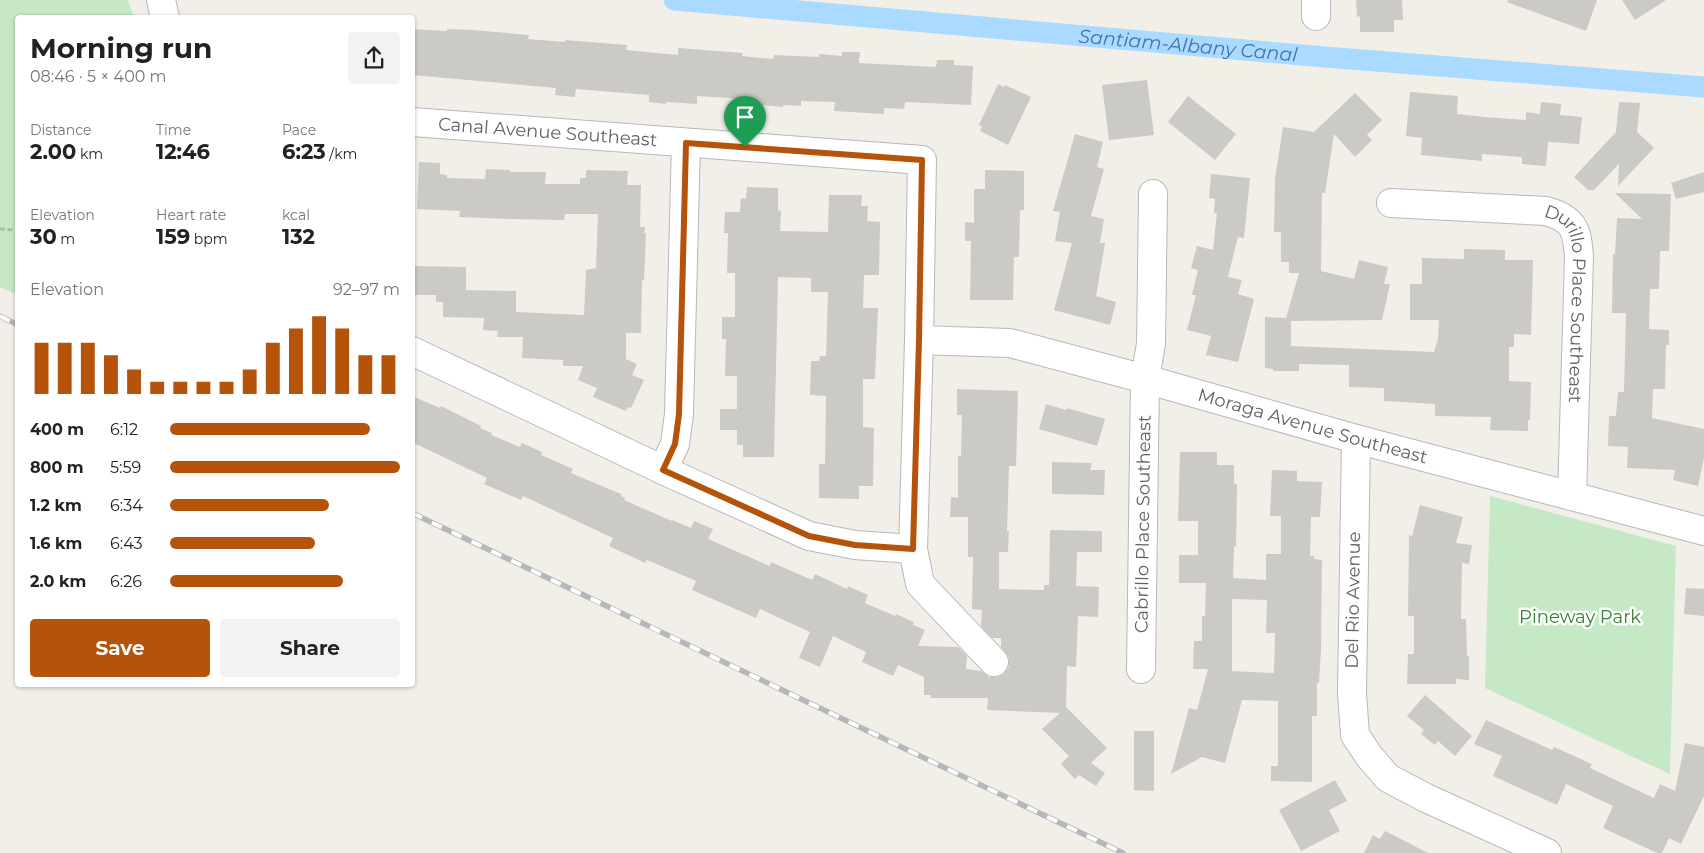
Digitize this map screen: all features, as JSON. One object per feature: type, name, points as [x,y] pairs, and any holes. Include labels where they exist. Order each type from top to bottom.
[{"type":"street","points":[[161,0],[165,15]]},
{"type":"street","name":"Canal Avenue Southeast","points":[[415,122],[922,160],[919,340]]},
{"type":"street","points":[[663,470],[675,444],[679,414],[686,143]]},
{"type":"street","name":"Cabrillo Place Southeast","points":[[1140,669],[1145,379],[1150,344],[1153,194]]},
{"type":"street","name":"Durillo Place Southeast","points":[[1391,203],[1546,211],[1569,221],[1575,232],[1579,257],[1572,496]]},
{"type":"street","points":[[919,340],[913,549],[920,584],[994,662]]},
{"type":"street","name":"Moraga Avenue Southeast","points":[[919,340],[1010,343],[1356,439],[1704,532]]},
{"type":"street","points":[[415,352],[663,470],[809,536],[855,545],[913,549]]},
{"type":"street","name":"Del Rio Avenue","points":[[1356,439],[1352,693],[1355,735],[1369,756],[1388,778],[1426,798],[1547,853]]},
{"type":"path","points":[[0,229],[15,230]]},
{"type":"green space","points":[[0,0],[128,0],[133,15],[15,15],[15,294],[0,287]]},
{"type":"green space","name":"Pineway Park","points":[[1490,496],[1676,546],[1670,774],[1485,688]]},
{"type":"building","points":[[1356,0],[1402,0],[1403,20],[1394,20],[1394,32],[1360,32],[1360,16],[1357,17]]},
{"type":"building","points":[[1508,0],[1597,0],[1586,31],[1507,2]]},
{"type":"building","points":[[1622,0],[1666,0],[1635,20]]},
{"type":"building","points":[[415,29],[473,30],[529,35],[528,39],[627,45],[626,50],[678,55],[678,48],[743,53],[742,56],[773,59],[774,55],[819,57],[819,54],[842,56],[842,52],[860,52],[859,63],[936,67],[937,60],[954,60],[954,65],[973,66],[971,105],[905,102],[904,109],[884,108],[884,114],[834,111],[835,102],[801,101],[801,106],[783,105],[783,107],[743,103],[744,99],[697,96],[697,104],[666,102],[666,104],[649,102],[649,95],[576,89],[575,97],[555,95],[556,88],[415,75]]},
{"type":"building","points":[[1147,80],[1154,135],[1109,140],[1102,85]]},
{"type":"building","points":[[998,84],[1004,87],[1005,85],[1031,97],[1008,145],[980,131],[982,126],[979,125]]},
{"type":"building","points":[[1410,92],[1458,96],[1457,114],[1484,117],[1526,120],[1526,112],[1540,114],[1541,102],[1561,104],[1560,115],[1582,117],[1579,144],[1548,142],[1546,166],[1522,164],[1522,157],[1482,154],[1482,161],[1421,155],[1422,138],[1406,136]]},
{"type":"building","points":[[1355,93],[1382,120],[1367,135],[1372,140],[1355,157],[1334,134],[1325,193],[1322,193],[1321,271],[1354,279],[1359,260],[1388,267],[1384,284],[1390,284],[1382,320],[1291,321],[1291,346],[1434,352],[1438,339],[1439,320],[1410,320],[1410,284],[1422,284],[1422,258],[1464,259],[1464,249],[1505,250],[1505,260],[1533,260],[1531,335],[1514,334],[1514,347],[1509,347],[1509,381],[1531,382],[1528,431],[1490,430],[1491,417],[1435,416],[1435,404],[1384,401],[1384,388],[1349,387],[1349,365],[1299,364],[1299,371],[1273,371],[1273,369],[1265,368],[1265,317],[1286,318],[1299,273],[1289,273],[1289,262],[1281,262],[1281,232],[1274,232],[1275,179],[1283,127],[1314,132]]},
{"type":"building","points":[[1188,96],[1236,134],[1215,160],[1168,122]]},
{"type":"building","points":[[1619,102],[1640,103],[1637,132],[1654,148],[1618,186],[1619,164],[1594,190],[1588,190],[1574,177],[1616,132]]},
{"type":"building","points":[[1075,134],[1103,142],[1097,167],[1104,169],[1091,216],[1104,219],[1100,243],[1105,243],[1096,296],[1116,302],[1110,325],[1054,310],[1072,243],[1055,241],[1060,212],[1053,211]]},
{"type":"building","points":[[419,162],[440,163],[440,174],[447,175],[447,178],[485,179],[486,169],[510,170],[510,172],[546,172],[545,184],[580,184],[580,178],[586,178],[586,170],[628,171],[627,185],[641,185],[640,227],[645,227],[644,233],[646,233],[644,280],[642,280],[641,333],[626,333],[626,359],[637,364],[632,375],[644,380],[631,408],[628,407],[626,411],[593,397],[597,388],[578,380],[583,366],[563,366],[563,360],[522,358],[523,337],[497,337],[498,331],[483,330],[484,318],[443,317],[443,302],[436,302],[436,295],[415,295],[415,266],[466,267],[466,290],[516,291],[516,312],[584,315],[586,270],[596,268],[598,214],[565,214],[564,220],[512,219],[459,217],[460,211],[417,209]]},
{"type":"building","points":[[985,170],[1024,171],[1024,210],[1020,210],[1019,257],[1014,257],[1013,300],[970,300],[971,241],[965,241],[965,222],[974,223],[974,189],[985,189]]},
{"type":"building","points":[[1704,172],[1704,192],[1676,199],[1671,183]]},
{"type":"building","points":[[1211,174],[1250,178],[1244,238],[1238,237],[1228,277],[1242,280],[1238,294],[1254,299],[1238,362],[1206,355],[1211,336],[1187,330],[1196,295],[1192,295],[1198,270],[1191,268],[1197,246],[1213,250],[1217,213],[1214,213],[1215,199],[1209,198]]},
{"type":"building","points":[[747,187],[778,188],[778,210],[781,211],[780,231],[828,232],[829,195],[862,195],[861,206],[868,206],[867,221],[880,222],[879,275],[864,275],[863,308],[878,308],[875,379],[863,379],[863,427],[874,428],[873,486],[859,486],[859,499],[819,498],[819,464],[825,464],[826,396],[810,395],[811,361],[819,361],[820,356],[826,356],[828,292],[811,292],[811,278],[778,277],[774,457],[743,457],[743,445],[737,445],[737,430],[720,430],[720,409],[737,409],[737,376],[725,376],[726,339],[722,339],[722,317],[735,317],[735,273],[727,273],[728,233],[724,233],[725,212],[740,212],[741,198],[746,199]]},
{"type":"building","points":[[1615,193],[1671,194],[1669,251],[1660,251],[1659,289],[1650,289],[1649,329],[1669,330],[1669,345],[1666,345],[1665,389],[1653,389],[1652,418],[1704,429],[1704,458],[1698,486],[1673,480],[1675,470],[1627,468],[1628,447],[1608,446],[1609,416],[1616,416],[1618,392],[1624,392],[1626,313],[1612,313],[1613,254],[1615,254],[1617,218],[1642,219]]},
{"type":"building","points":[[957,389],[1018,391],[1016,466],[1009,466],[1008,552],[999,552],[999,589],[1044,590],[1044,585],[1049,585],[1050,530],[1102,531],[1102,552],[1077,552],[1076,586],[1099,587],[1098,617],[1078,616],[1076,667],[1067,666],[1066,707],[1107,748],[1091,763],[1105,773],[1096,786],[1079,775],[1075,779],[1061,764],[1069,756],[1042,729],[1060,713],[987,710],[988,698],[930,698],[931,695],[924,695],[924,677],[898,665],[893,676],[862,662],[866,652],[833,636],[820,667],[799,658],[810,632],[760,609],[756,618],[692,590],[696,581],[647,560],[645,563],[609,546],[613,538],[523,496],[521,500],[484,484],[487,478],[415,443],[415,397],[440,408],[441,406],[481,426],[480,428],[492,433],[491,435],[520,447],[522,443],[542,452],[541,455],[573,469],[571,473],[621,494],[625,498],[624,500],[691,528],[694,521],[713,529],[708,539],[770,566],[771,562],[812,580],[815,574],[847,589],[848,586],[868,595],[865,603],[914,622],[913,625],[925,630],[918,646],[958,647],[967,656],[966,669],[981,671],[989,677],[997,677],[1004,674],[1009,667],[1009,658],[1001,647],[1001,638],[992,638],[981,626],[982,610],[972,609],[973,557],[968,557],[968,517],[950,517],[951,497],[958,498],[958,456],[961,456],[962,415],[957,415]]},
{"type":"building","points":[[1046,404],[1105,419],[1097,446],[1039,429]]},
{"type":"building","points":[[1180,452],[1217,452],[1217,465],[1234,465],[1234,484],[1237,484],[1236,547],[1234,546],[1233,578],[1266,580],[1266,554],[1281,554],[1281,516],[1270,516],[1272,470],[1297,471],[1297,481],[1322,482],[1320,517],[1311,517],[1310,556],[1314,556],[1314,559],[1322,560],[1321,649],[1319,683],[1317,683],[1317,716],[1312,716],[1312,782],[1271,781],[1271,766],[1278,766],[1278,701],[1242,700],[1225,763],[1202,757],[1171,774],[1189,708],[1197,710],[1208,669],[1193,669],[1194,641],[1202,641],[1202,616],[1205,616],[1206,583],[1179,583],[1179,555],[1198,555],[1198,521],[1178,521]],"holes":[[[1232,599],[1267,600],[1266,633],[1275,633],[1274,673],[1232,671]]]},
{"type":"building","points":[[1052,462],[1092,463],[1090,470],[1105,470],[1104,495],[1052,494]]},
{"type":"building","points":[[1420,505],[1463,517],[1456,543],[1472,545],[1469,564],[1462,563],[1461,619],[1466,619],[1469,680],[1456,679],[1456,684],[1407,684],[1408,654],[1414,654],[1414,616],[1408,616],[1409,535],[1412,536]]},
{"type":"building","points":[[1686,588],[1704,589],[1704,616],[1684,614]]},
{"type":"building","points":[[1425,695],[1472,736],[1455,756],[1438,741],[1435,745],[1421,734],[1424,730],[1407,716]]},
{"type":"building","points":[[1486,720],[1552,750],[1554,747],[1592,764],[1590,768],[1654,798],[1660,784],[1675,791],[1685,743],[1704,747],[1704,796],[1681,844],[1669,838],[1662,853],[1657,853],[1603,828],[1613,806],[1566,784],[1557,805],[1493,776],[1502,756],[1474,744]]},
{"type":"building","points":[[1134,731],[1154,731],[1154,791],[1134,790]]},
{"type":"building","points":[[1335,780],[1347,801],[1329,810],[1340,831],[1301,851],[1279,810]]},
{"type":"building","points":[[1385,831],[1428,853],[1364,853],[1373,835],[1380,839]]},
{"type":"waterway","name":"Santiam-Albany Canal","points":[[674,0],[1325,57],[1704,87]]},
{"type":"railway","points":[[0,316],[15,324]]},
{"type":"railway","points":[[415,514],[1123,853]]},
{"type":"route","points":[[686,143],[745,147],[922,160],[913,549],[855,545],[809,536],[663,470],[675,444],[679,414],[686,143]]}]
